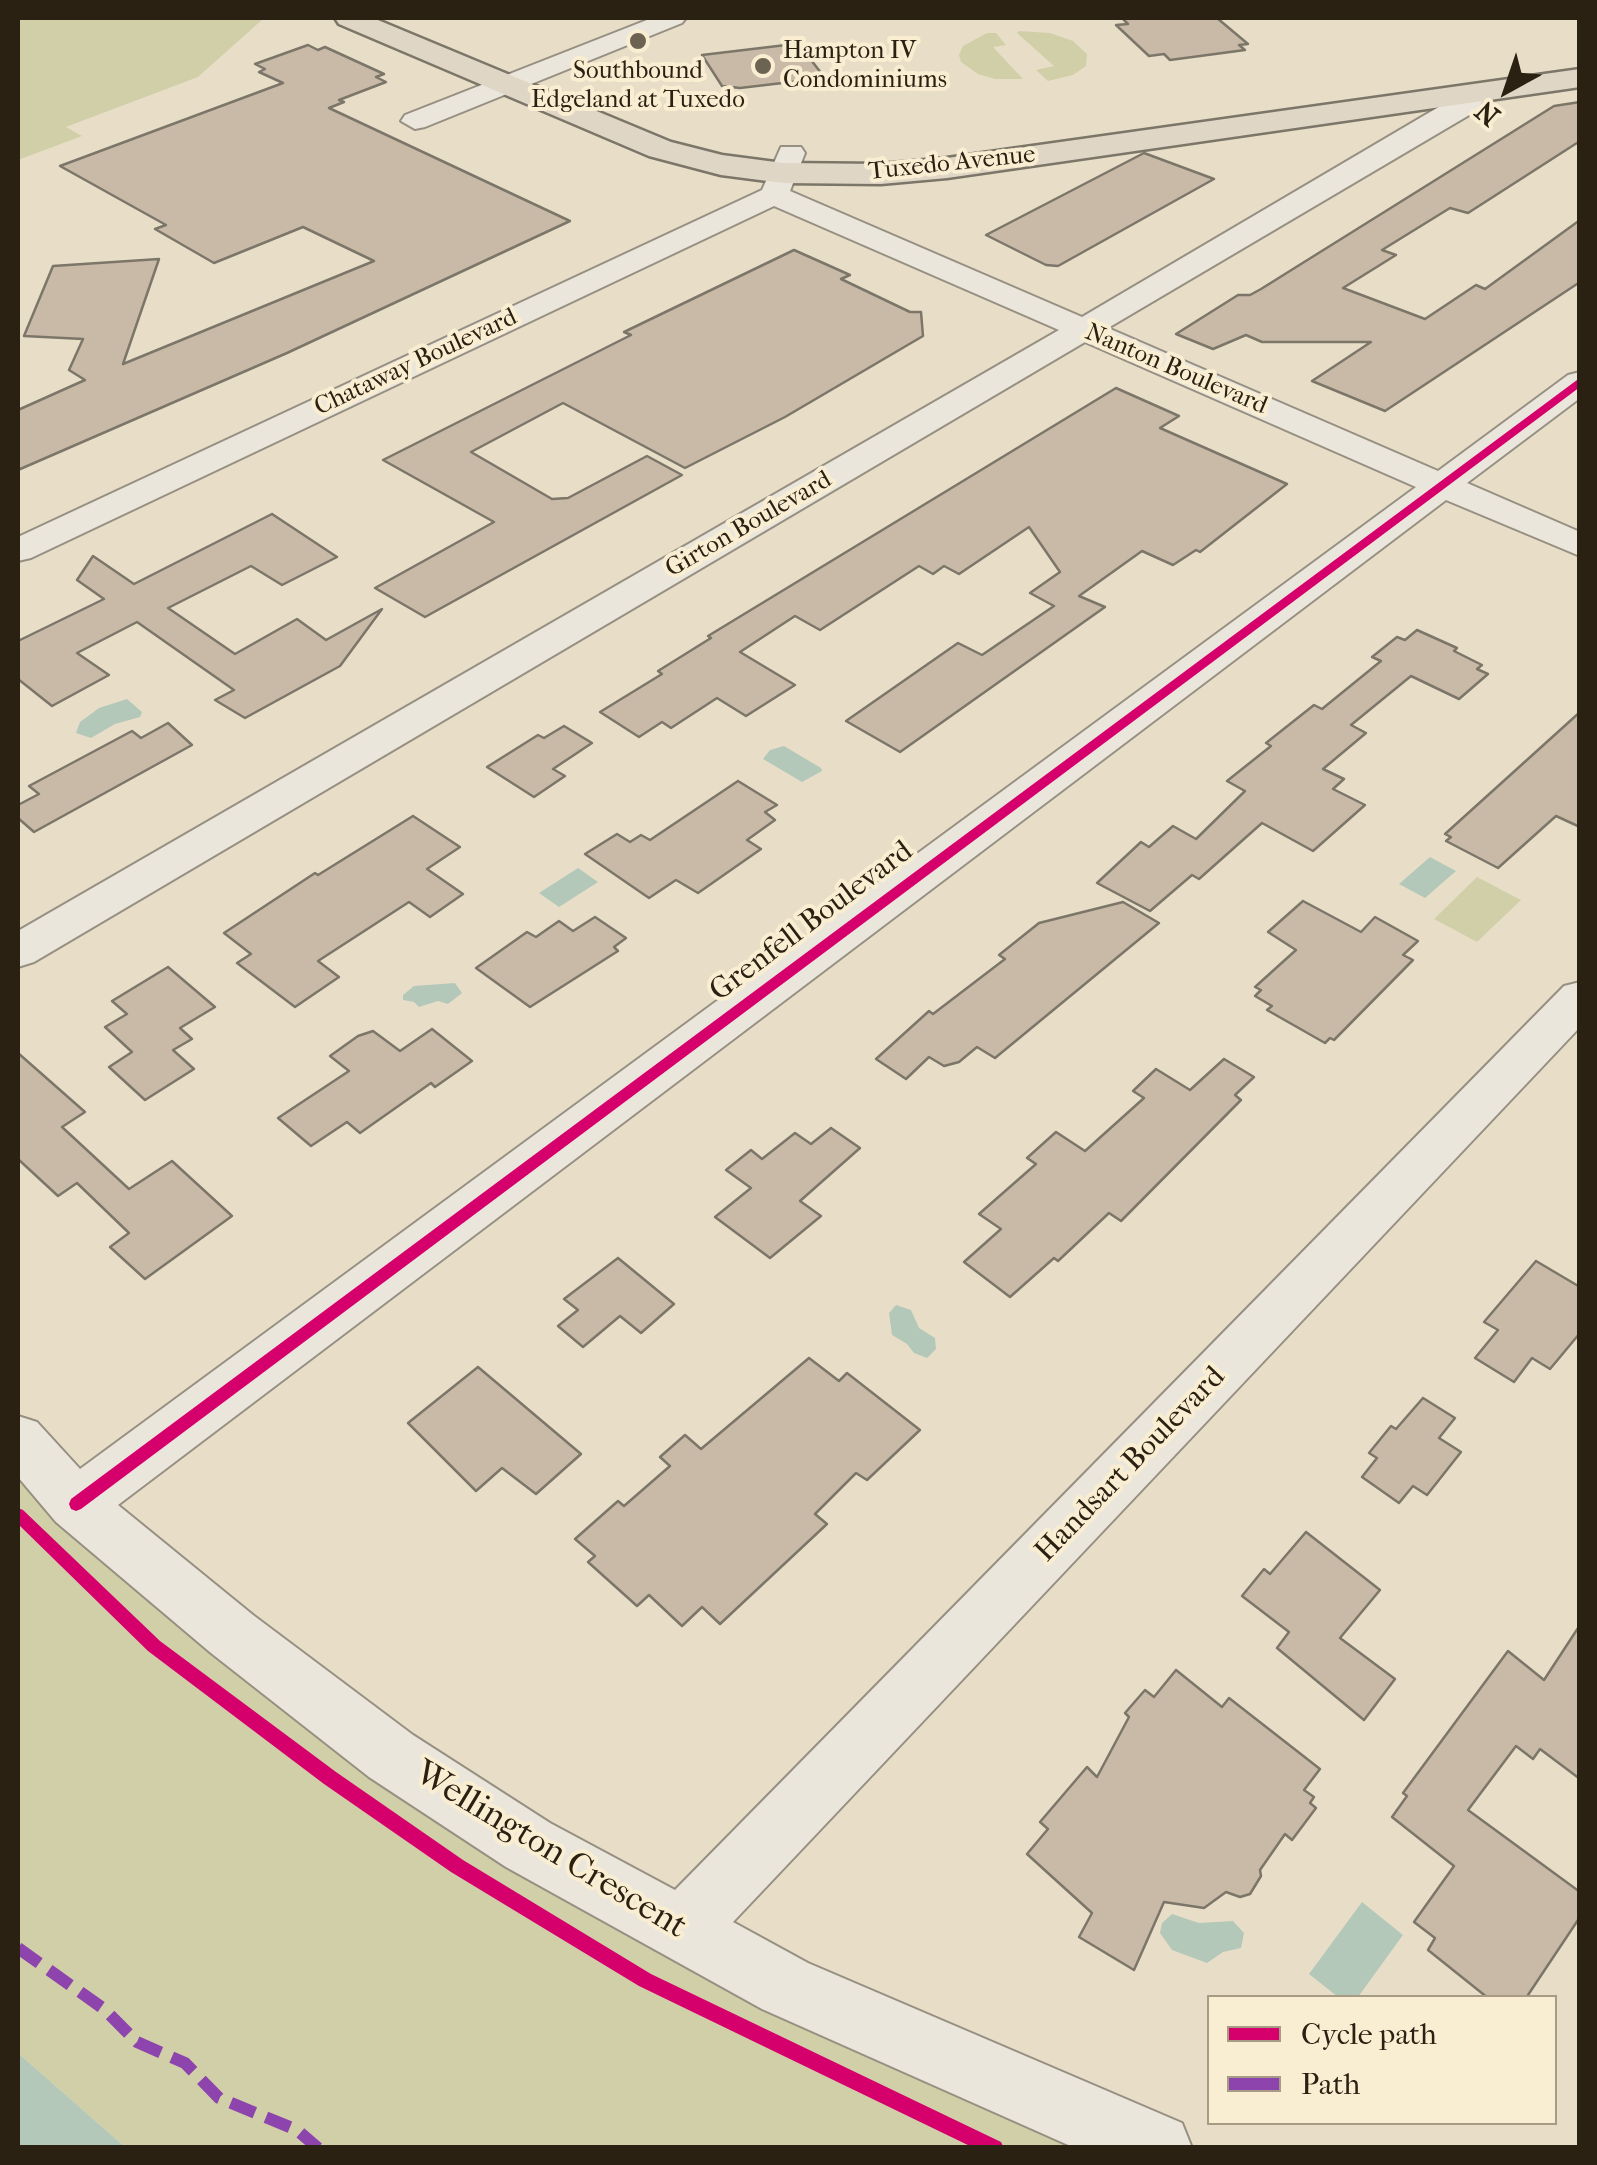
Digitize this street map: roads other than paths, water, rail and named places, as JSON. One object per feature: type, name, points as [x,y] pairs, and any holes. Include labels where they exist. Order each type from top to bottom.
[{"type":"main road","name":"Tuxedo Avenue","points":[[350,18],[518,80]]},
{"type":"main road","name":"Tuxedo Avenue","points":[[399,18],[660,149],[721,165],[782,174],[881,174],[947,168],[1580,78]]},
{"type":"main road","name":"Tuxedo Avenue","points":[[782,174],[865,155],[930,150],[1580,61]]},
{"type":"street","points":[[415,121],[673,18]]},
{"type":"street","name":"Girton Boulevard","points":[[18,951],[1466,105],[1476,93]]},
{"type":"street","name":"Nanton Boulevard","points":[[782,174],[1083,330],[1580,545]]},
{"type":"street","name":"Chataway Boulevard","points":[[18,550],[782,174]]},
{"type":"street","name":"Grenfell Boulevard","points":[[76,1504],[1580,382]]},
{"type":"street","name":"Handsart Boulevard","points":[[681,1930],[1580,998]]},
{"type":"street","name":"Wellington Crescent","points":[[18,1438],[76,1504],[232,1634],[391,1756],[528,1846],[786,1986],[1157,2148]]},
{"type":"place","name":"Southbound Edgeland at Tuxedo","points":[[638,41]]},
{"type":"place","name":"Hampton IV Condominiums","points":[[763,66]]}]
